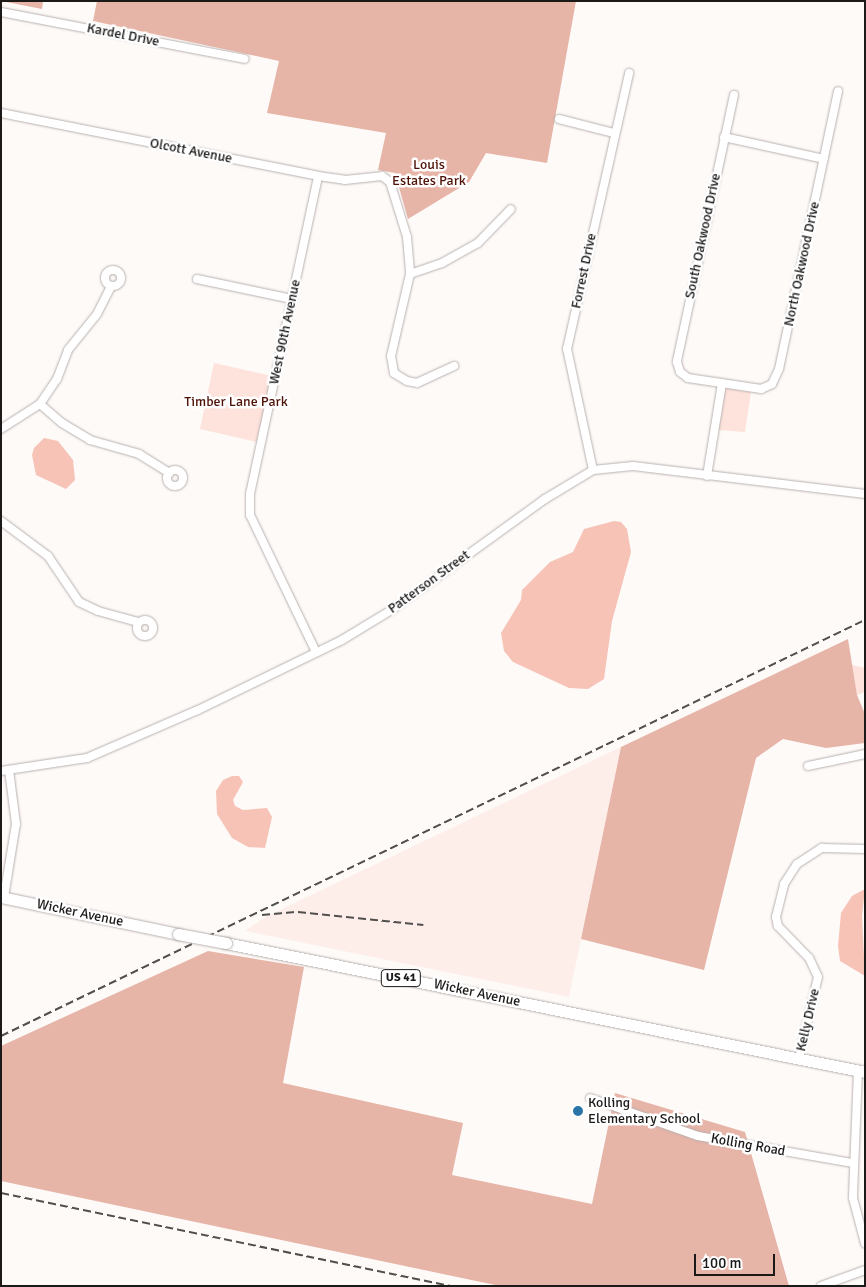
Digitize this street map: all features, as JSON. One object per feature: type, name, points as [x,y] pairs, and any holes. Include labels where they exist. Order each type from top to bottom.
[{"type":"highway","name":"Wicker Avenue","points":[[2,897],[861,1071]]},
{"type":"street","name":"Kardel Drive","points":[[1,12],[245,59]]},
{"type":"street","name":"Forrest Drive","points":[[593,470],[567,350],[614,132],[629,73]]},
{"type":"street","name":"North Oakwood Drive","points":[[684,376],[761,388],[776,379],[838,91]]},
{"type":"street","name":"South Oakwood Drive","points":[[684,376],[678,366],[678,356],[734,94]]},
{"type":"street","name":"Olcott Avenue","points":[[1,113],[318,176],[345,180],[382,176],[390,182],[407,237],[410,274]]},
{"type":"street","points":[[559,119],[614,132]]},
{"type":"street","points":[[724,137],[824,159]]},
{"type":"street","name":"West 90th Avenue","points":[[316,652],[250,515],[250,494],[318,176]]},
{"type":"street","points":[[454,366],[417,383],[407,381],[394,372],[391,356],[410,274],[442,263],[478,243],[511,209]]},
{"type":"street","points":[[197,279],[292,299]]},
{"type":"street","points":[[1,429],[40,404],[57,379],[68,350],[97,314],[111,286]]},
{"type":"street","points":[[707,476],[722,383]]},
{"type":"street","points":[[40,404],[62,424],[90,440],[139,454],[169,473]]},
{"type":"street","name":"Patterson Street","points":[[5,770],[87,758],[368,626],[545,499],[593,470],[633,466],[865,494]]},
{"type":"street","points":[[1,521],[48,556],[79,602],[98,612],[138,622]]},
{"type":"street","points":[[808,766],[865,754]]},
{"type":"street","points":[[2,897],[16,824],[5,770]]},
{"type":"street","name":"Kelly Drive","points":[[799,1059],[818,977],[809,958],[783,935],[778,926],[776,916],[784,884],[796,864],[822,848],[865,849]]},
{"type":"street","points":[[861,1071],[852,1163],[855,1212],[865,1243]]},
{"type":"street","name":"Kolling Road","points":[[590,1098],[698,1136],[852,1163]]},
{"type":"street","points":[[822,1286],[838,1282],[865,1270]]},
{"type":"shaded area","points":[[44,438],[58,441],[73,460],[75,480],[66,489],[36,475],[32,455],[34,448]]},
{"type":"shaded area","points":[[614,521],[621,522],[627,529],[631,552],[612,621],[604,679],[588,689],[569,688],[513,662],[504,651],[501,633],[521,600],[522,590],[550,562],[573,552],[584,529]]},
{"type":"shaded area","points":[[621,747],[569,997],[245,931],[265,917]]},
{"type":"shaded area","points":[[232,776],[239,776],[243,782],[233,800],[235,806],[243,810],[267,808],[272,817],[265,848],[248,847],[232,838],[217,814],[216,791],[223,780]]},
{"type":"shaded area","points":[[865,889],[862,916],[865,976],[840,961],[838,946],[841,913],[852,896]]},
{"type":"green space","points":[[1,1],[43,1],[42,9]]},
{"type":"green space","name":"Louis Estates Park","points":[[97,1],[576,1],[547,163],[486,153],[469,182],[408,219],[395,173],[378,170],[386,133],[267,113],[279,61],[93,21]]},
{"type":"green space","name":"Timber Lane Park","points":[[214,363],[272,376],[257,442],[200,429]]},
{"type":"green space","points":[[725,388],[751,392],[745,432],[718,430]]},
{"type":"green space","points":[[848,639],[857,695],[865,714],[865,743],[826,748],[783,739],[756,758],[704,970],[581,939],[621,747]]},
{"type":"green space","points":[[852,665],[865,668],[865,692],[857,695]]},
{"type":"green space","points":[[208,951],[304,967],[283,1083],[463,1123],[452,1175],[592,1204],[615,1093],[745,1132],[789,1286],[500,1286],[1,1181],[1,1046]]},
{"type":"railway","points":[[1,1036],[865,620]]},
{"type":"railway","points":[[262,915],[298,912],[423,925]]},
{"type":"railway","points":[[1,1193],[450,1286]]},
{"type":"place","name":"Kolling Elementary School","points":[[578,1111]]}]
